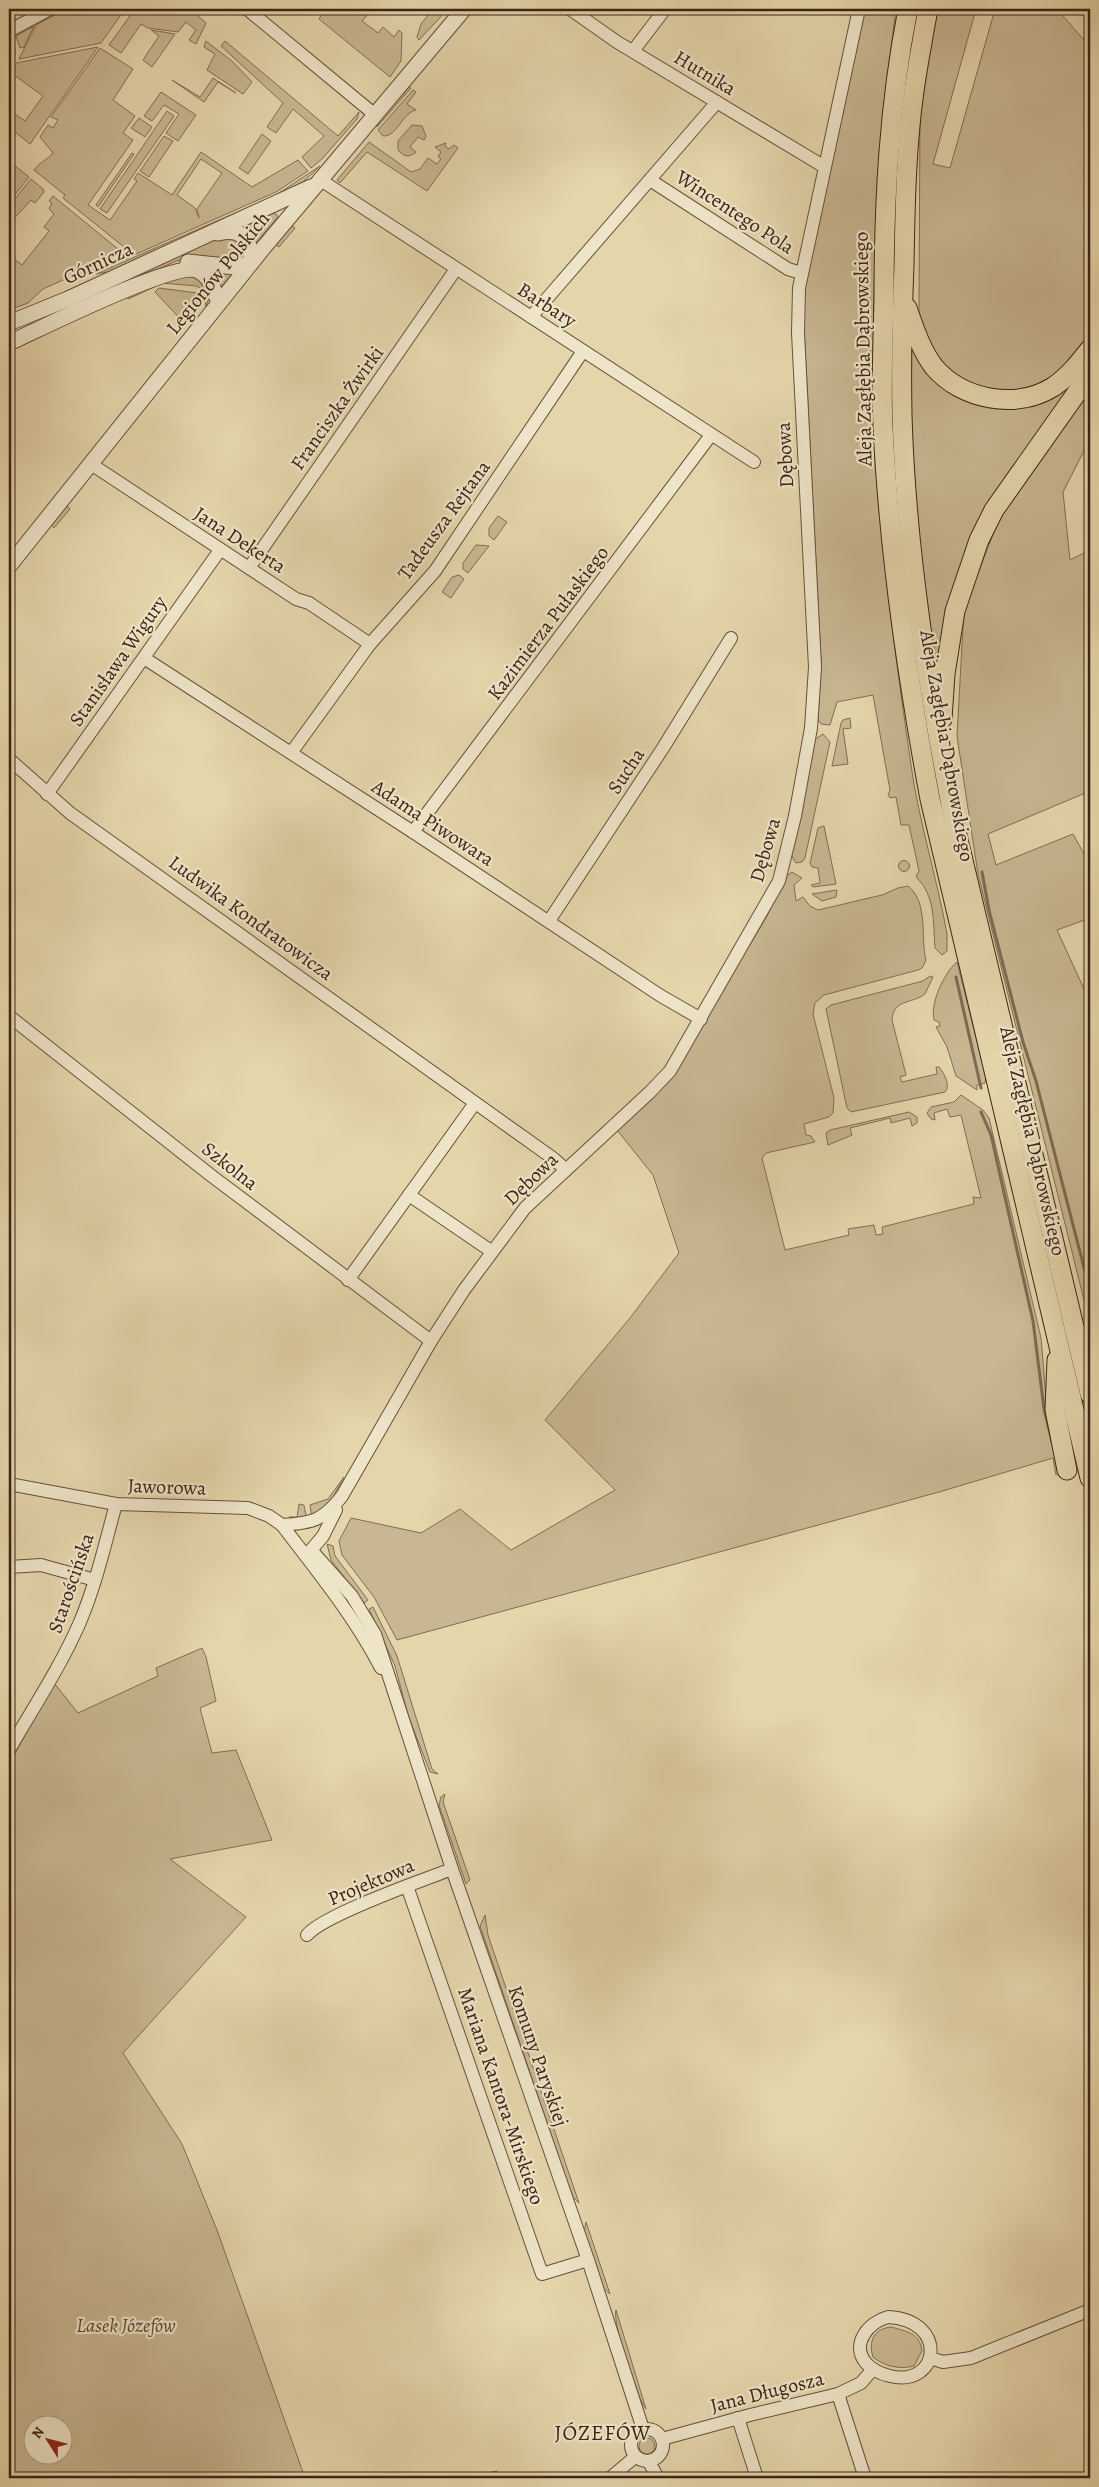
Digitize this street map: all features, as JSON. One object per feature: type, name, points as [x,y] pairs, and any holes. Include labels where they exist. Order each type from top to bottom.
[{"type":"main road","name":"Aleja Zagłębia Dąbrowskiego","points":[[928,9],[914,91],[909,136],[903,297],[902,416],[919,617],[940,748],[960,848],[1090,1394]]},
{"type":"main road","name":"Aleja Zagłębia Dąbrowskiego","points":[[907,10],[892,106],[885,207],[883,426],[894,566],[910,690],[930,799],[1090,1478]]},
{"type":"main road","points":[[903,297],[922,346],[933,365],[954,383],[983,397],[1010,400],[1045,391],[1067,376],[1090,349]]},
{"type":"main road","points":[[940,748],[945,674],[955,611],[979,540],[994,510],[1090,374]]},
{"type":"main road","points":[[1058,1344],[1054,1392],[1055,1410],[1067,1470]]},
{"type":"street","points":[[9,31],[50,9]]},
{"type":"street","points":[[247,9],[374,114]]},
{"type":"street","name":"Legionów Polskich","points":[[9,566],[250,263],[464,9]]},
{"type":"street","name":"Hutnika","points":[[570,9],[633,51],[823,166]]},
{"type":"street","points":[[633,51],[665,9]]},
{"type":"street","name":"Dębowa","points":[[282,1525],[311,1523],[328,1513],[342,1496],[431,1341],[491,1251],[525,1208],[670,1071],[779,881],[794,816],[812,721],[815,667],[798,333],[801,273],[859,9]]},
{"type":"street","name":"Wincentego Pola","points":[[531,317],[718,102]]},
{"type":"street","name":"Wincentego Pola","points":[[650,180],[788,269],[801,273]]},
{"type":"street","name":"Górnicza","points":[[9,323],[68,299],[204,237],[317,182]]},
{"type":"street","name":"Barbary","points":[[317,182],[531,317],[754,462]]},
{"type":"street","name":"Górnicza","points":[[146,282],[174,266],[187,262],[235,267],[250,263],[250,248],[241,235],[229,230],[204,237]]},
{"type":"street","name":"Górnicza","points":[[9,343],[146,282],[183,269],[197,270],[210,282],[219,303]]},
{"type":"street","name":"Franciszka Żwirki","points":[[249,568],[456,269]]},
{"type":"street","name":"Tadeusza Rejtana","points":[[291,753],[370,644],[434,571],[583,351]]},
{"type":"street","name":"Kazimierza Pułaskiego","points":[[413,832],[711,435]]},
{"type":"street","name":"Jana Dekerta","points":[[90,464],[296,599],[309,603],[370,644]]},
{"type":"street","name":"Stanisława Wigury","points":[[47,794],[220,550]]},
{"type":"street","name":"Sucha","points":[[549,921],[664,748],[731,638]]},
{"type":"street","name":"Adama Piwowara","points":[[144,658],[413,832],[661,996],[701,1018]]},
{"type":"street","name":"Ludwika Kondratowicza","points":[[9,759],[47,794],[566,1170]]},
{"type":"street","name":"Szkolna","points":[[9,1016],[212,1177],[431,1341]]},
{"type":"street","points":[[348,1280],[476,1103]]},
{"type":"street","points":[[409,1195],[491,1251]]},
{"type":"street","name":"Jaworowa","points":[[9,1484],[116,1504],[248,1508],[269,1516],[282,1525],[309,1553]]},
{"type":"street","points":[[309,1553],[323,1536],[342,1496]]},
{"type":"street","name":"Starościńska","points":[[9,1750],[71,1641],[95,1580],[116,1504]]},
{"type":"street","name":"Komuny Paryskiej","points":[[309,1553],[358,1627],[394,1695],[452,1869],[588,2260],[642,2429]]},
{"type":"street","points":[[9,1567],[47,1566],[95,1580]]},
{"type":"street","name":"Projektowa","points":[[307,1935],[319,1924],[452,1869]]},
{"type":"street","name":"Mariana Kantora-Mirskiego","points":[[407,1886],[542,2274],[588,2260]]},
{"type":"street","points":[[930,2358],[943,2362],[971,2358],[1090,2310]]},
{"type":"street","points":[[888,2318],[904,2320],[922,2330],[932,2346],[930,2358],[923,2369],[912,2376],[898,2378],[873,2369],[862,2357],[861,2339],[868,2327],[878,2320],[888,2318]]},
{"type":"street","name":"Jana Długosza","points":[[662,2439],[738,2418],[838,2394],[862,2383],[873,2369]]},
{"type":"street","points":[[838,2394],[865,2478]]},
{"type":"street","points":[[738,2418],[757,2478]]},
{"type":"street","points":[[642,2429],[656,2432],[662,2439],[661,2453],[649,2462],[641,2461],[635,2457],[630,2449],[631,2439],[642,2429]]},
{"type":"street","points":[[610,2478],[635,2457]]},
{"type":"street","points":[[649,2462],[658,2478]]},
{"type":"green space","points":[[66,9],[125,9],[101,43],[19,59],[36,25]]},
{"type":"green space","points":[[135,9],[190,9],[206,23],[196,44],[189,40],[196,30],[186,22],[178,32],[148,28],[141,24],[121,53],[109,45]]},
{"type":"green space","points":[[325,9],[373,9],[362,21],[378,33],[383,27],[394,37],[399,30],[402,33],[401,61],[390,77],[319,19]]},
{"type":"green space","points":[[433,9],[448,9],[419,40],[417,37],[421,24]]},
{"type":"green space","points":[[864,9],[896,9],[885,108],[875,257],[873,356],[876,451],[887,586],[911,765],[947,934],[947,951],[942,955],[935,948],[930,901],[922,884],[916,877],[919,871],[909,825],[901,825],[896,797],[890,798],[888,795],[890,790],[873,695],[837,702],[830,725],[821,724],[818,720],[821,661],[804,326],[805,277]]},
{"type":"green space","points":[[937,9],[976,9],[933,164],[950,168],[995,9],[1057,9],[1090,47],[1090,336],[1068,365],[1050,379],[1031,388],[997,392],[972,385],[946,368],[930,348],[919,315],[920,108]]},
{"type":"green space","points":[[34,26],[24,47],[20,48],[16,36]]},
{"type":"green space","points":[[151,30],[175,34],[152,67],[143,60],[159,36]]},
{"type":"green space","points":[[14,37],[15,54],[9,66],[9,40]]},
{"type":"green space","points":[[206,41],[233,62],[252,82],[243,94],[207,70],[215,54],[204,47]]},
{"type":"green space","points":[[225,41],[338,136],[359,112],[357,119],[322,159],[311,168],[302,157],[324,136],[293,109],[276,133],[267,127],[283,103],[221,46]]},
{"type":"green space","points":[[98,47],[30,144],[9,127],[9,110],[25,121],[43,96],[10,72],[16,63]]},
{"type":"green space","points":[[100,48],[133,69],[113,100],[135,116],[123,133],[133,140],[88,205],[110,220],[137,181],[134,179],[138,173],[172,195],[201,152],[252,187],[298,160],[308,171],[276,192],[134,255],[63,198],[65,195],[34,170],[53,153],[40,137],[48,125],[53,128],[58,120],[51,117]],"holes":[[[201,159],[222,173],[197,209],[199,218],[195,208],[177,195]]]},
{"type":"green space","points":[[213,78],[236,93],[218,82],[204,102],[172,80],[200,97]]},
{"type":"green space","points":[[407,86],[411,88],[377,127],[377,124]]},
{"type":"green space","points":[[413,90],[416,92],[407,104],[416,110],[407,115],[392,133],[383,136],[378,130]]},
{"type":"green space","points":[[161,92],[196,115],[178,141],[166,133],[179,114],[164,105],[152,121],[144,116]]},
{"type":"green space","points":[[167,111],[174,116],[107,213],[100,209]]},
{"type":"green space","points":[[139,118],[152,127],[145,137],[131,128]]},
{"type":"green space","points":[[412,125],[422,126],[426,136],[424,140],[418,137],[410,147],[416,152],[407,156],[398,150],[398,141]]},
{"type":"green space","points":[[262,134],[271,141],[248,174],[239,168]]},
{"type":"green space","points":[[164,136],[173,141],[149,177],[140,171]]},
{"type":"green space","points":[[369,142],[411,172],[420,169],[428,158],[437,164],[441,159],[438,157],[441,152],[435,147],[446,143],[445,146],[449,149],[454,145],[458,148],[427,191],[367,152],[340,183],[337,180]]},
{"type":"green space","points":[[132,153],[134,154],[98,207],[96,205]]},
{"type":"green space","points":[[9,161],[29,177],[9,202]]},
{"type":"green space","points":[[320,166],[301,184],[273,200],[117,270],[96,274],[276,195]]},
{"type":"green space","points":[[31,179],[44,192],[35,203],[31,200],[9,224],[9,206]]},
{"type":"green space","points":[[53,196],[129,258],[83,275],[81,272],[43,289],[28,303],[9,310],[9,263],[13,258],[22,265],[49,231],[44,227],[54,214],[49,209],[52,203],[49,201]]},
{"type":"green space","points":[[273,213],[278,217],[256,243],[245,230],[245,226]]},
{"type":"green space","points":[[291,225],[295,228],[279,247],[276,245]]},
{"type":"green space","points":[[222,236],[236,237],[246,255],[240,262],[185,259],[176,261],[45,321],[43,317]]},
{"type":"green space","points":[[209,270],[232,274],[220,288]]},
{"type":"green space","points":[[196,273],[210,294],[206,307],[204,290],[196,286],[163,283],[128,299],[127,296],[176,274]]},
{"type":"green space","points":[[159,288],[198,293],[200,307],[186,325],[155,292]]},
{"type":"green space","points":[[909,336],[920,360],[994,405],[1090,359],[1090,367],[992,508],[939,686],[919,575],[908,401]]},
{"type":"green space","points":[[1090,388],[1090,439],[1063,492],[1070,560],[1090,550],[1090,791],[988,834],[996,865],[1073,834],[1090,865],[1090,918],[1057,930],[1090,1002],[1090,1324],[978,874],[957,736],[964,609],[1001,514]]},
{"type":"green space","points":[[67,506],[70,509],[54,528],[51,525]]},
{"type":"green space","points":[[498,516],[507,522],[494,540],[489,536],[489,528]]},
{"type":"green space","points":[[476,545],[489,546],[468,573],[463,569],[463,563]]},
{"type":"green space","points":[[459,575],[464,579],[451,598],[442,592],[452,577]]},
{"type":"green space","points":[[850,718],[851,728],[843,729],[848,764],[832,766],[841,723],[843,720]]},
{"type":"green space","points":[[823,734],[830,742],[805,858],[802,862],[796,863],[791,855],[814,740]]},
{"type":"green space","points":[[824,826],[836,884],[813,887],[811,885],[820,883],[818,868],[812,867],[810,863],[818,828]]},
{"type":"green space","points":[[904,860],[910,866],[904,872],[898,866]]},
{"type":"green space","points":[[792,872],[802,878],[794,885],[796,901],[803,897],[810,906],[818,910],[882,895],[908,886],[915,893],[919,901],[923,921],[926,960],[922,968],[918,970],[824,995],[815,1003],[813,1014],[834,1098],[833,1113],[829,1117],[804,1124],[806,1135],[811,1136],[815,1142],[766,1153],[762,1158],[785,1250],[849,1235],[848,1229],[874,1225],[876,1235],[883,1234],[882,1227],[974,1204],[973,1197],[981,1198],[961,1115],[950,1117],[947,1109],[934,1113],[935,1120],[931,1119],[927,1113],[931,1107],[954,1102],[961,1095],[983,1110],[989,1118],[1041,1338],[1047,1409],[1059,1473],[1056,1475],[1053,1458],[939,1492],[397,1640],[374,1597],[342,1555],[339,1541],[351,1518],[421,1533],[460,1509],[511,1550],[615,1490],[545,1420],[630,1318],[679,1253],[653,1175],[617,1130],[719,997],[767,916],[786,876]]},
{"type":"green space","points":[[837,890],[836,897],[822,901],[812,894]]},
{"type":"green space","points":[[957,962],[986,1077],[985,1083],[977,1085],[977,1090],[956,1076],[947,1047],[936,1027],[940,1026],[939,1022],[934,1020],[934,1005],[939,989],[947,973]]},
{"type":"green space","points":[[930,976],[933,977],[925,994],[899,1005],[893,1013],[892,1020],[906,1075],[900,1077],[902,1082],[937,1074],[936,1067],[939,1067],[946,1080],[947,1089],[945,1092],[851,1112],[847,1108],[826,1009],[831,1005],[923,981]]},
{"type":"green space","points":[[909,1112],[917,1117],[917,1123],[912,1126],[910,1118],[891,1123],[890,1118],[850,1128],[852,1135],[828,1145],[826,1133],[830,1130]]},
{"type":"green space","points":[[344,1477],[327,1508],[312,1519],[310,1505],[328,1499]]},
{"type":"green space","points":[[299,1504],[304,1505],[307,1520],[289,1517],[297,1517]]},
{"type":"green space","points":[[327,1544],[333,1546],[335,1556],[368,1600],[364,1603],[331,1560]]},
{"type":"green space","points":[[373,1607],[397,1656],[432,1769],[438,1774],[430,1772],[408,1715],[395,1666],[369,1609]]},
{"type":"green space","name":"Lasek Józefów","points":[[202,1648],[206,1657],[216,1701],[200,1708],[212,1753],[236,1750],[272,1840],[170,1859],[246,1917],[123,2053],[182,2144],[217,2230],[305,2478],[9,2478],[9,1764],[54,1683],[78,1713],[158,1676],[156,1668]]},
{"type":"green space","points":[[445,1794],[443,1802],[470,1880],[466,1884],[439,1805],[441,1797]]},
{"type":"green space","points":[[485,1915],[488,1935],[579,2203],[572,2196],[480,1926]]},
{"type":"green space","points":[[586,2222],[610,2294],[603,2288],[584,2233]]},
{"type":"green space","points":[[616,2310],[646,2409],[637,2392],[626,2361],[618,2330]]},
{"type":"green space","points":[[891,2327],[911,2334],[921,2345],[922,2351],[914,2366],[903,2368],[892,2366],[882,2363],[873,2357],[871,2346],[874,2337],[880,2330]]},
{"type":"green space","points":[[647,2438],[653,2440],[655,2446],[653,2452],[647,2454],[641,2452],[639,2446],[641,2440]]},
{"type":"green space","points":[[497,2471],[496,2478],[463,2478]]},
{"type":"waterway","points":[[982,872],[989,910],[1023,1042],[1036,1081],[1090,1291]]},
{"type":"waterway","points":[[956,977],[981,1088]]},
{"type":"waterway","points":[[981,1112],[991,1135],[1033,1321],[1044,1409],[1052,1442]]},
{"type":"district","name":"JÓZEFÓW","points":[[603,2433]]}]
